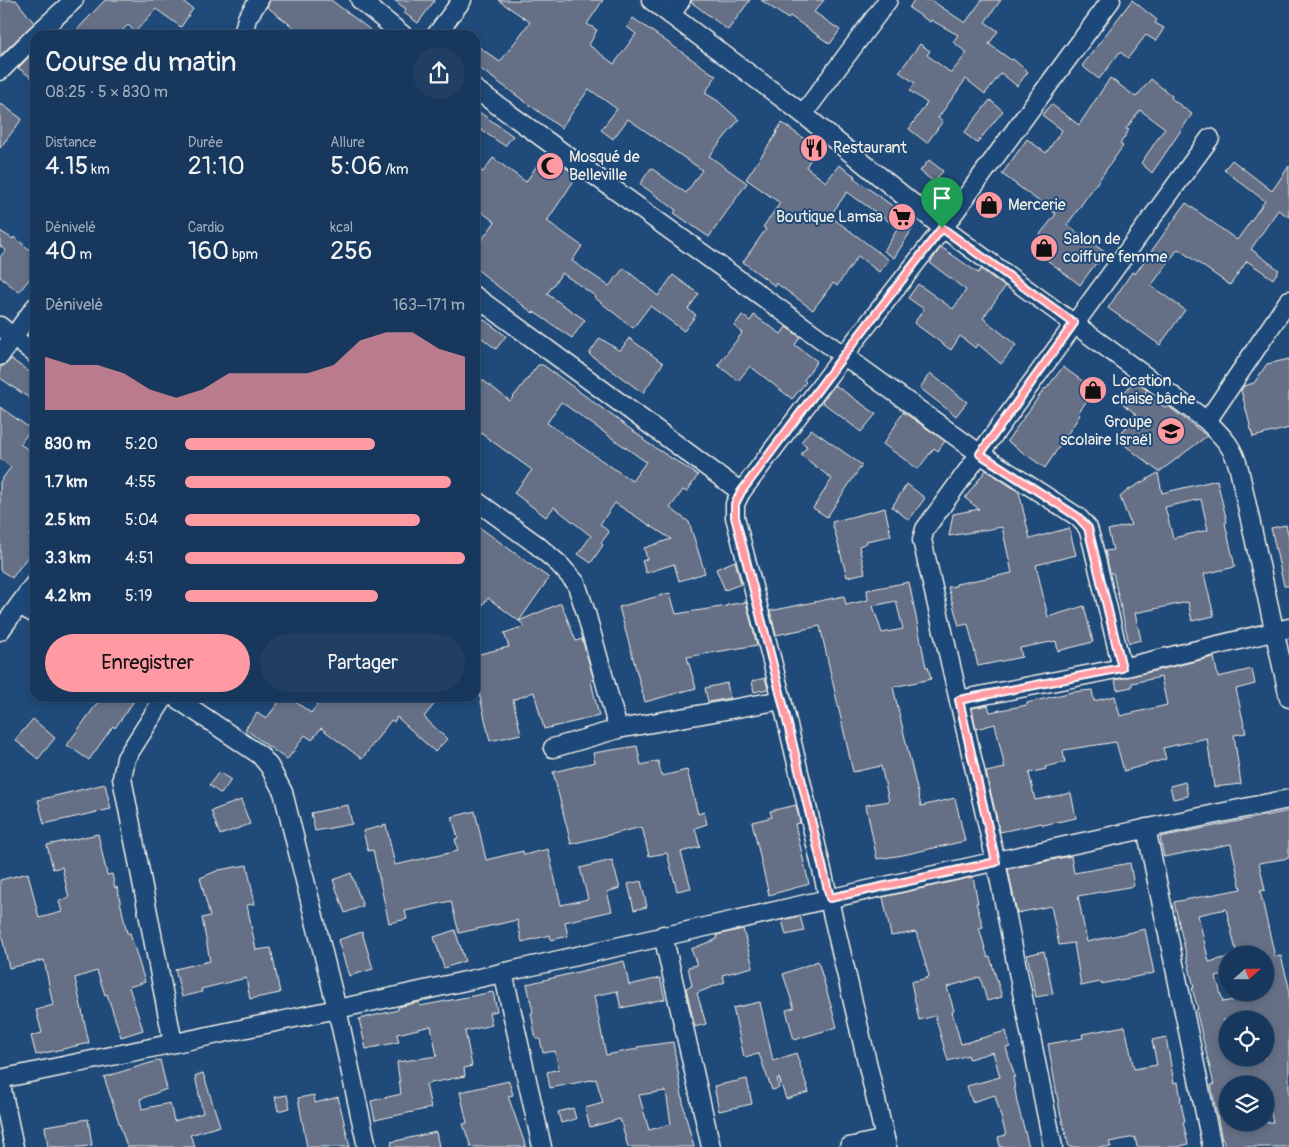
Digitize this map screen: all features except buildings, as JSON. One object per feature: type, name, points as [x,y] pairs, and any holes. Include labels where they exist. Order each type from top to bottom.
[{"type":"street","points":[[42,30],[74,0]]},
{"type":"street","points":[[244,30],[247,18],[259,0]]},
{"type":"street","points":[[360,0],[397,30]]},
{"type":"street","points":[[440,30],[462,0]]},
{"type":"street","points":[[651,0],[803,114],[942,228],[1207,421],[1226,441],[1235,454],[1281,630],[1289,698]]},
{"type":"street","points":[[671,15],[681,0]]},
{"type":"street","points":[[803,114],[888,0]]},
{"type":"street","points":[[849,1147],[886,1143],[830,898],[735,517],[735,504],[741,492],[942,228],[1110,0]]},
{"type":"street","points":[[0,71],[30,42]]},
{"type":"street","points":[[480,93],[980,454],[1078,517],[1088,528],[1122,668]]},
{"type":"street","points":[[1053,1147],[996,862],[922,540],[925,529],[1210,138]]},
{"type":"street","points":[[480,300],[741,492]]},
{"type":"street","points":[[1207,421],[1289,300]]},
{"type":"street","points":[[0,356],[30,314]]},
{"type":"street","points":[[0,326],[30,350]]},
{"type":"street","points":[[480,504],[537,545],[559,564],[576,583],[618,729]]},
{"type":"street","points":[[0,631],[30,590]]},
{"type":"street","points":[[19,605],[30,611]]},
{"type":"street","points":[[959,700],[1122,668],[1281,630]]},
{"type":"street","points":[[554,748],[618,729],[782,700]]},
{"type":"street","points":[[161,702],[126,758],[122,778],[173,1043]]},
{"type":"street","points":[[182,702],[260,755],[269,766],[283,792],[337,1009],[367,1147]]},
{"type":"street","points":[[14,1147],[0,1080],[337,1009],[1146,828],[1289,799]]},
{"type":"street","points":[[1146,828],[1212,1147]]},
{"type":"street","points":[[663,935],[712,1147]]},
{"type":"street","points":[[503,972],[542,1147]]},
{"type":"place","name":"Restaurant","points":[[814,148]]},
{"type":"place","name":"Mosqué de Belleville","points":[[550,166]]},
{"type":"place","name":"Mercerie","points":[[989,205]]},
{"type":"place","name":"Boutique Lamsa","points":[[902,217]]},
{"type":"place","name":"Salon de coiffure femme","points":[[1044,248]]},
{"type":"place","name":"Location chaise bâche","points":[[1093,390]]},
{"type":"place","name":"Groupe scolaire Israël","points":[[1171,431]]},
{"type":"route","points":[[942,228],[1074,323],[980,454],[1078,517],[1088,528],[1122,668],[959,700],[996,862],[830,898],[735,517],[735,504],[741,492],[942,228]]}]
